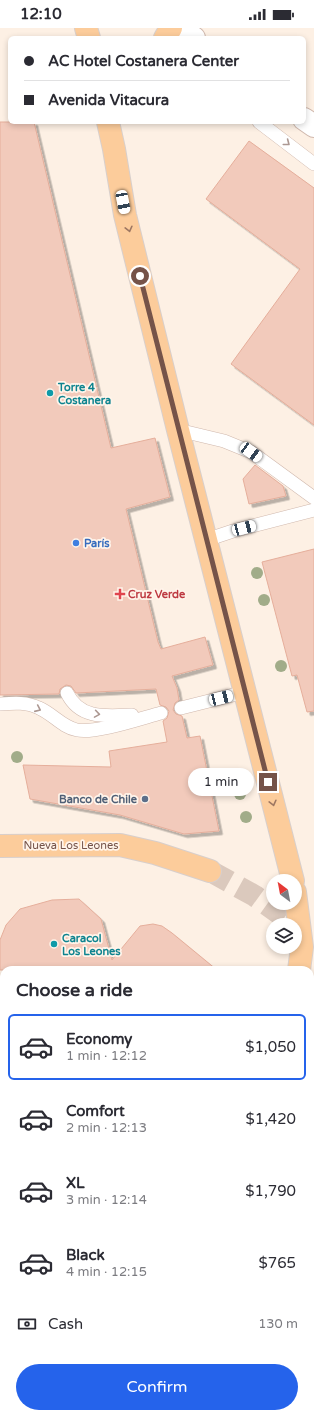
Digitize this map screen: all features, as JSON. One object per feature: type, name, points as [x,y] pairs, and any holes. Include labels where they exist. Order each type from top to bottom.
[{"type":"main road","points":[[108,124],[125,215],[291,874]]},
{"type":"main road","points":[[114,149],[122,124]]},
{"type":"main road","name":"Nueva Los Leones","points":[[0,846],[120,845],[155,853],[210,871]]},
{"type":"main road","points":[[299,910],[308,946],[300,966]]},
{"type":"street","points":[[180,28],[191,36]]},
{"type":"lane","points":[[262,124],[314,164]]},
{"type":"lane","points":[[178,430],[224,441],[251,452],[314,498]]},
{"type":"lane","points":[[206,540],[233,531],[314,510]]},
{"type":"lane","points":[[181,708],[245,692]]},
{"type":"lane","points":[[0,704],[24,703],[40,708],[63,724],[77,730],[96,730],[161,713],[118,716],[101,716],[91,714],[76,706],[71,701],[67,693]]},
{"type":"building","points":[[0,122],[8,122],[8,124],[34,124],[111,448],[155,438],[170,497],[126,509],[158,642],[161,649],[205,637],[213,665],[172,676],[177,688],[179,700],[175,703],[173,710],[176,714],[182,716],[187,738],[200,736],[219,831],[184,834],[120,815],[30,799],[23,765],[111,767],[109,751],[167,742],[163,721],[167,718],[169,711],[166,707],[160,705],[156,689],[76,693],[71,686],[66,685],[60,689],[59,694],[0,695]]},
{"type":"building","points":[[249,141],[314,188],[314,425],[231,364],[300,269],[206,199]]},
{"type":"building","points":[[255,465],[283,486],[286,496],[249,504],[243,479]]},
{"type":"building","points":[[314,549],[314,711],[307,712],[297,675],[292,676],[262,562]]},
{"type":"building","name":"Caracol Los Leones","points":[[79,899],[101,919],[112,960],[140,926],[153,924],[162,926],[172,933],[212,966],[0,966],[0,940],[6,925],[20,909],[52,900]]},
{"type":"tunnel","points":[[210,871],[255,896],[285,918]]},
{"type":"place","name":"Torre 4 Costanera","points":[[50,393]]},
{"type":"place","name":"París","points":[[76,543]]},
{"type":"place","name":"Cruz Verde","points":[[120,594]]},
{"type":"place","name":"Banco de Chile","points":[[145,799]]},
{"type":"place","name":"Caracol Los Leones","points":[[54,944]]},
{"type":"route","points":[[140,276],[268,782]]}]
